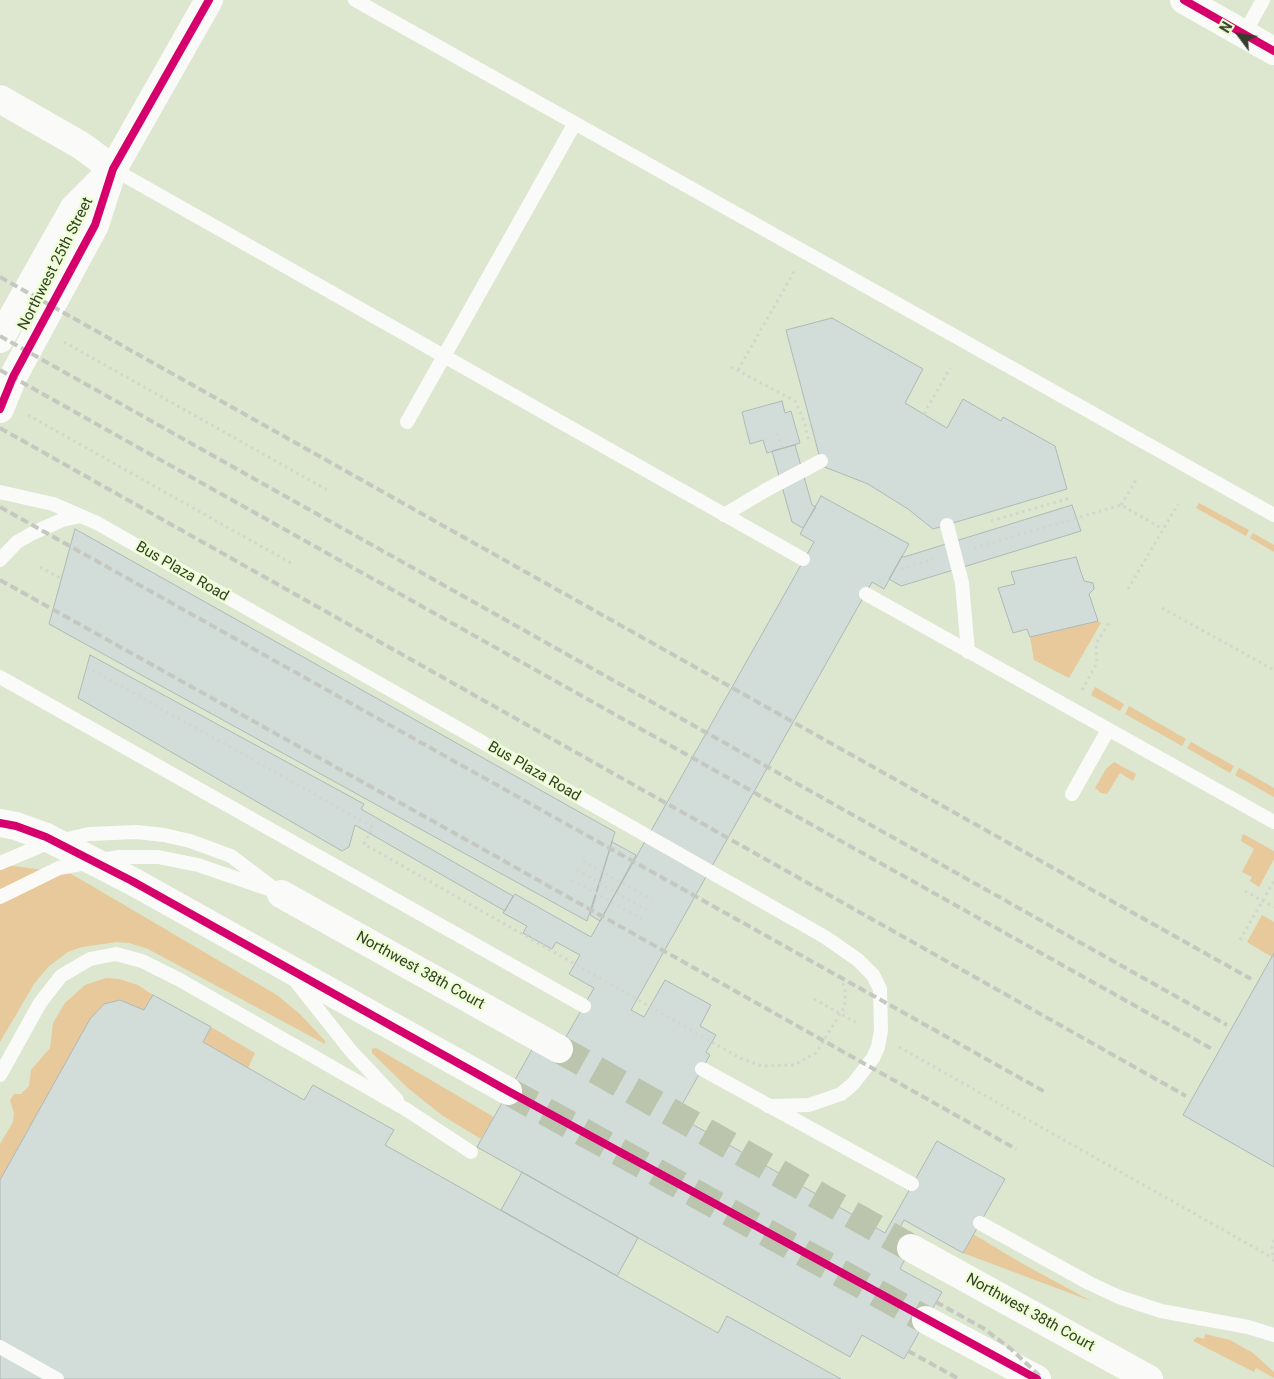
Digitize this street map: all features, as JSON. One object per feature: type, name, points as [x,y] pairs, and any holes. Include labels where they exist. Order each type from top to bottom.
[{"type":"street","name":"Northwest 25th Street","points":[[11,410],[13,378],[95,225],[113,169],[209,0]]},
{"type":"street","points":[[1184,0],[1274,51]]},
{"type":"street","points":[[0,99],[82,146],[113,169]]},
{"type":"street","name":"Northwest 25th Street","points":[[0,339],[74,208],[113,169]]},
{"type":"street","points":[[0,823],[16,826],[46,837],[132,881],[508,1090]]},
{"type":"street","name":"Northwest 38th Court","points":[[281,894],[559,1049]]},
{"type":"street","name":"Northwest 38th Court","points":[[910,1248],[1149,1379]]},
{"type":"street","points":[[926,1320],[1038,1379]]},
{"type":"lane","points":[[355,0],[1274,515]]},
{"type":"lane","points":[[1244,34],[1263,0]]},
{"type":"lane","points":[[406,422],[575,123]]},
{"type":"lane","points":[[113,169],[443,357],[804,559]]},
{"type":"lane","points":[[724,515],[821,461]]},
{"type":"lane","name":"Bus Plaza Road","points":[[0,492],[52,504],[82,516],[799,923],[858,960],[873,975],[880,989],[881,1030],[878,1047],[873,1058],[853,1084],[840,1094],[809,1105],[768,1106]]},
{"type":"lane","points":[[0,560],[18,542],[33,533],[62,520],[82,516]]},
{"type":"lane","points":[[947,525],[962,583],[968,652]]},
{"type":"lane","points":[[866,594],[1274,822]]},
{"type":"lane","points":[[0,665],[16,685]]},
{"type":"lane","points":[[0,677],[584,1006]]},
{"type":"lane","points":[[1072,794],[1108,730]]},
{"type":"lane","points":[[0,863],[44,844],[89,834],[137,832],[164,835],[190,841],[231,856],[246,865],[281,894]]},
{"type":"lane","points":[[0,897],[59,868],[96,860],[126,857],[158,857],[198,864],[281,894]]},
{"type":"lane","points":[[0,1075],[40,1003],[61,976],[90,959],[116,954],[142,961],[180,980],[407,1110],[471,1152]]},
{"type":"lane","points":[[285,967],[351,1051],[407,1110]]},
{"type":"lane","points":[[702,1069],[912,1184]]},
{"type":"lane","points":[[980,1223],[1089,1284],[1119,1297],[1161,1311],[1248,1327],[1274,1335]]},
{"type":"lane","points":[[0,1347],[57,1379]]},
{"type":"path","points":[[738,370],[795,270]]},
{"type":"path","points":[[57,338],[329,491]]},
{"type":"path","points":[[731,367],[795,401],[804,420],[809,442]]},
{"type":"path","points":[[924,414],[950,368]]},
{"type":"path","points":[[11,410],[292,563]]},
{"type":"path","points":[[777,433],[783,451]]},
{"type":"path","points":[[966,550],[1122,505],[1136,480]]},
{"type":"path","points":[[991,521],[1070,498]]},
{"type":"path","points":[[1128,589],[1178,504]]},
{"type":"path","points":[[1122,505],[1163,529]]},
{"type":"path","points":[[901,569],[938,558]]},
{"type":"path","points":[[40,567],[62,579]]},
{"type":"path","points":[[1162,608],[1274,670]]},
{"type":"path","points":[[1078,697],[1097,663],[1096,644],[1110,621]]},
{"type":"path","points":[[87,667],[373,827],[364,844],[740,1058],[762,1066],[794,1065],[816,1053],[842,1015],[845,1006],[845,990],[839,972]]},
{"type":"path","points":[[583,861],[652,900]]},
{"type":"path","points":[[578,870],[647,910]]},
{"type":"path","points":[[572,880],[642,919]]},
{"type":"path","points":[[1240,940],[1274,881]]},
{"type":"path","points":[[1245,891],[1274,907]]},
{"type":"path","points":[[814,999],[865,1028]]},
{"type":"path","points":[[894,1044],[1273,1258]]},
{"type":"path","points":[[1274,1240],[1274,1263]]},
{"type":"shaded area","points":[[1199,503],[1249,530],[1246,536],[1196,508]]},
{"type":"shaded area","points":[[1253,533],[1274,545],[1274,552],[1250,538]]},
{"type":"shaded area","points":[[1098,621],[1101,623],[1069,678],[1034,660],[1030,637]]},
{"type":"shaded area","points":[[1095,687],[1124,704],[1120,711],[1091,695]]},
{"type":"shaded area","points":[[1129,706],[1186,739],[1182,746],[1125,714]]},
{"type":"shaded area","points":[[1191,742],[1234,766],[1230,773],[1187,748]]},
{"type":"shaded area","points":[[1114,762],[1136,774],[1133,781],[1120,773],[1107,794],[1101,793],[1095,788],[1106,769]]},
{"type":"shaded area","points":[[1239,768],[1274,788],[1274,797],[1235,775]]},
{"type":"shaded area","points":[[1243,834],[1274,851],[1274,859],[1259,887],[1250,881],[1252,877],[1242,872],[1254,849],[1241,841]]},
{"type":"shaded area","points":[[0,864],[71,874],[277,995],[301,1015],[325,1041],[325,1044],[148,949],[129,943],[117,942],[82,947],[68,952],[48,967],[34,984],[0,1042]]},
{"type":"shaded area","points":[[1262,915],[1274,922],[1274,953],[1272,957],[1247,942]]},
{"type":"shaded area","points":[[106,978],[119,979],[138,985],[153,995],[144,1010],[120,1000],[104,1004],[90,1019],[0,1180],[0,1144],[13,1122],[14,1113],[10,1100],[14,1094],[21,1094],[29,1086],[31,1070],[50,1048],[53,1023],[65,1003],[85,985]]},
{"type":"shaded area","points":[[211,1027],[255,1053],[248,1068],[203,1042]]},
{"type":"shaded area","points":[[376,1048],[494,1117],[481,1139],[443,1116],[409,1089],[372,1053],[372,1049]]},
{"type":"shaded area","points":[[973,1234],[1023,1264],[1091,1301],[963,1253]]},
{"type":"shaded area","points":[[1205,1334],[1230,1340],[1253,1353],[1274,1372],[1274,1378],[1256,1368],[1254,1372],[1193,1341],[1197,1337],[1204,1339]]},
{"type":"building","points":[[832,318],[923,369],[905,403],[947,428],[963,399],[1001,421],[1003,417],[1055,446],[1067,489],[933,529],[908,509],[868,484],[822,466],[786,330]]},
{"type":"building","points":[[782,401],[785,413],[791,411],[800,443],[767,453],[763,440],[750,444],[742,412]]},
{"type":"building","points":[[795,445],[812,505],[816,507],[803,528],[792,522],[772,451]]},
{"type":"building","points":[[821,496],[909,544],[884,589],[872,582],[631,1010],[644,1017],[665,980],[711,1005],[700,1026],[716,1035],[706,1052],[710,1055],[676,1115],[885,1233],[937,1141],[1005,1179],[963,1253],[904,1220],[894,1238],[911,1247],[900,1269],[942,1292],[904,1359],[862,1335],[850,1357],[477,1147],[538,1039],[559,1049],[594,988],[569,974],[580,955],[556,942],[552,949],[523,933],[527,926],[503,913],[515,894],[591,937],[814,542],[800,534]]},
{"type":"building","points":[[1072,505],[1081,531],[901,586],[889,579],[902,556],[904,557]]},
{"type":"building","points":[[75,529],[615,832],[587,921],[49,624]]},
{"type":"building","points":[[1076,557],[1084,581],[1093,583],[1094,589],[1089,594],[1098,621],[1030,637],[1027,629],[1013,633],[998,588],[1015,584],[1011,572]]},
{"type":"building","points":[[90,655],[364,804],[361,809],[513,896],[505,911],[355,825],[349,847],[342,851],[78,698]]},
{"type":"building","points":[[612,842],[636,855],[600,921],[590,915]]},
{"type":"building","points":[[1274,953],[1274,1167],[1183,1115]]},
{"type":"building","points":[[153,995],[211,1027],[203,1042],[304,1100],[313,1085],[394,1130],[385,1145],[718,1333],[727,1316],[841,1379],[0,1379],[0,1180],[90,1019],[104,1004],[120,1000],[144,1010]]},
{"type":"building","points":[[522,1172],[638,1238],[617,1276],[501,1210]]},
{"type":"tunnel","points":[[559,1049],[911,1248]]},
{"type":"tunnel","points":[[508,1091],[926,1320]]},
{"type":"railway","points":[[0,277],[1251,979]]},
{"type":"railway","points":[[0,336],[1227,1025]]},
{"type":"railway","points":[[0,370],[1214,1050]]},
{"type":"railway","points":[[0,428],[1186,1096]]},
{"type":"railway","points":[[0,507],[1047,1093]]},
{"type":"railway","points":[[0,580],[1016,1149]]},
{"type":"railway","points":[[936,1302],[983,1328],[1011,1349],[1043,1379]]},
{"type":"railway","points":[[908,1351],[959,1379]]},
{"type":"cycle path","points":[[0,409],[13,377],[95,225],[113,169],[209,0]]},
{"type":"cycle path","points":[[1184,0],[1274,51]]},
{"type":"cycle path","points":[[0,823],[16,826],[46,837],[132,881],[508,1091],[1037,1379]]}]
